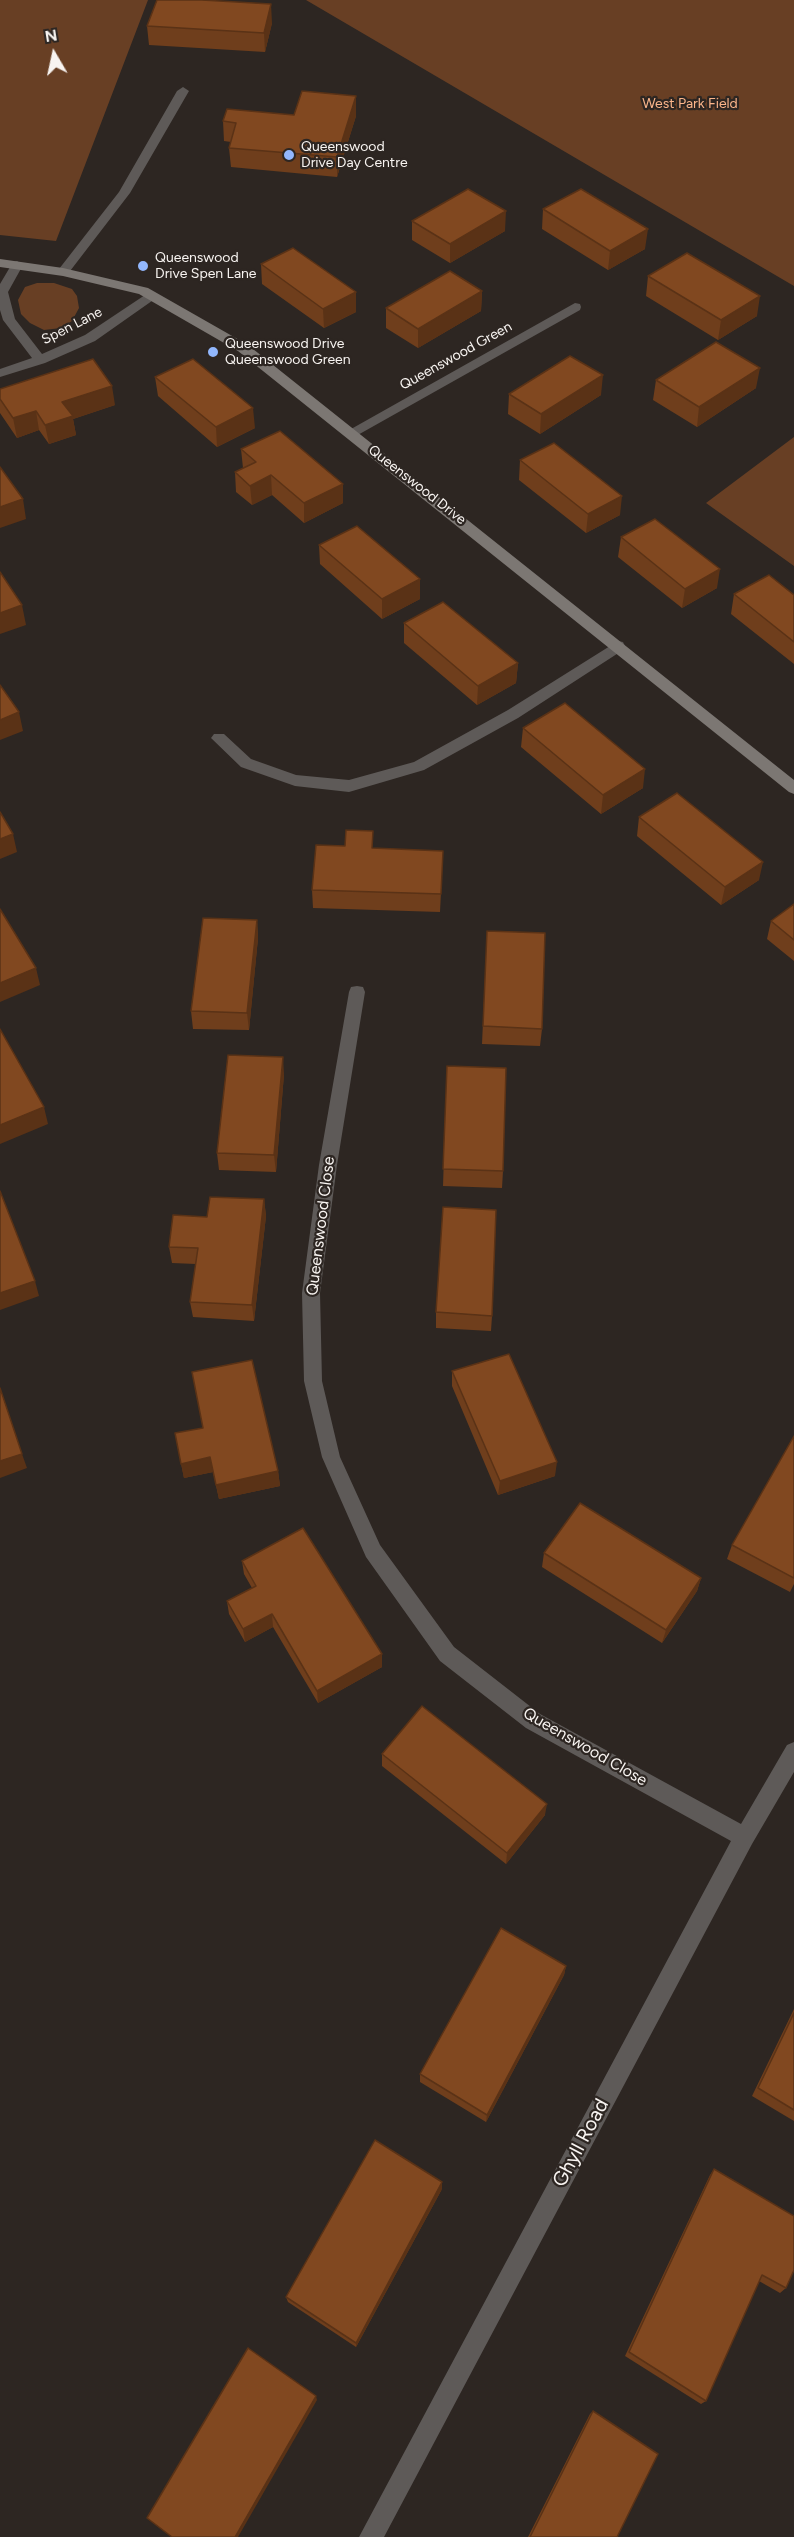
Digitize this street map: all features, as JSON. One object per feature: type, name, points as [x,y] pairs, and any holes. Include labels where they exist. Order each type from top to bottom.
[{"type":"street","points":[[63,272],[124,193],[183,91]]},
{"type":"street","name":"Queenswood Drive","points":[[0,262],[63,272],[153,296],[243,348],[794,788]]},
{"type":"street","points":[[17,265],[2,292],[9,320],[40,360]]},
{"type":"street","name":"Spen Lane","points":[[0,373],[40,360],[90,338],[153,296]]},
{"type":"street","name":"Queenswood Green","points":[[351,433],[575,307]]},
{"type":"street","points":[[219,738],[246,763],[294,780],[349,786],[419,766],[513,714],[618,646]]},
{"type":"street","name":"Queenswood Close","points":[[357,992],[328,1165],[311,1304],[313,1381],[328,1446],[374,1551],[447,1654],[533,1721],[744,1837]]},
{"type":"street","name":"Ghyll Road","points":[[371,2537],[744,1837],[794,1752]]},
{"type":"green space","points":[[0,0],[148,0],[56,241],[0,235]]},
{"type":"green space","name":"West Park Field","points":[[306,0],[794,0],[794,286]]},
{"type":"green space","points":[[37,283],[54,283],[72,289],[77,296],[79,308],[72,321],[61,328],[44,330],[30,323],[21,314],[18,300],[25,287]]},
{"type":"green space","points":[[794,437],[794,566],[706,503]]},
{"type":"building","points":[[157,0],[271,4],[264,33],[147,26]]},
{"type":"building","points":[[302,91],[356,96],[337,157],[229,148],[236,123],[223,121],[227,109],[294,115]]},
{"type":"building","points":[[468,189],[506,211],[450,244],[412,221]]},
{"type":"building","points":[[581,189],[648,229],[610,251],[543,209]]},
{"type":"building","points":[[293,248],[356,292],[323,309],[261,264]]},
{"type":"building","points":[[687,253],[760,296],[721,320],[648,276]]},
{"type":"building","points":[[450,271],[482,291],[418,329],[386,308]]},
{"type":"building","points":[[716,342],[760,368],[699,407],[656,380]]},
{"type":"building","points":[[570,356],[603,375],[541,414],[509,394]]},
{"type":"building","points":[[93,359],[112,386],[62,402],[73,416],[45,425],[36,411],[13,418],[0,399],[0,389]]},
{"type":"building","points":[[193,359],[253,408],[216,427],[155,377]]},
{"type":"building","points":[[280,431],[343,484],[304,503],[271,475],[250,486],[235,472],[256,462],[241,449]]},
{"type":"building","points":[[554,443],[622,496],[588,514],[520,460]]},
{"type":"building","points":[[0,467],[23,499],[0,507]]},
{"type":"building","points":[[655,519],[720,569],[685,589],[621,537]]},
{"type":"building","points":[[357,526],[420,579],[382,599],[319,545]]},
{"type":"building","points":[[0,572],[22,605],[0,613]]},
{"type":"building","points":[[769,575],[794,595],[794,642],[734,594]]},
{"type":"building","points":[[443,602],[518,663],[478,686],[404,623]]},
{"type":"building","points":[[0,685],[19,712],[0,720]]},
{"type":"building","points":[[565,703],[645,769],[603,795],[523,728]]},
{"type":"building","points":[[677,793],[763,862],[725,887],[639,817]]},
{"type":"building","points":[[0,812],[13,834],[0,839]]},
{"type":"building","points":[[346,830],[373,831],[372,848],[443,851],[441,894],[312,890],[316,845],[345,846]]},
{"type":"building","points":[[794,904],[794,940],[771,921]]},
{"type":"building","points":[[0,909],[36,968],[0,983]]},
{"type":"building","points":[[203,918],[257,920],[247,1013],[191,1011]]},
{"type":"building","points":[[487,931],[545,933],[542,1029],[483,1026]]},
{"type":"building","points":[[0,1029],[44,1107],[0,1125]]},
{"type":"building","points":[[228,1055],[283,1057],[274,1155],[217,1153]]},
{"type":"building","points":[[447,1066],[506,1068],[503,1171],[443,1169]]},
{"type":"building","points":[[0,1191],[35,1281],[0,1293]]},
{"type":"building","points":[[210,1197],[264,1199],[252,1305],[190,1302],[198,1248],[169,1247],[173,1215],[207,1217]]},
{"type":"building","points":[[443,1207],[496,1210],[492,1316],[436,1312]]},
{"type":"building","points":[[509,1354],[557,1462],[500,1481],[452,1371]]},
{"type":"building","points":[[252,1360],[278,1471],[216,1485],[210,1457],[181,1464],[175,1433],[203,1428],[192,1372]]},
{"type":"building","points":[[0,1388],[22,1454],[0,1461]]},
{"type":"building","points":[[794,1436],[794,1578],[732,1545]]},
{"type":"building","points":[[580,1503],[701,1578],[666,1630],[544,1553]]},
{"type":"building","points":[[303,1528],[382,1654],[317,1691],[272,1614],[243,1629],[227,1601],[256,1586],[242,1561]]},
{"type":"building","points":[[422,1706],[547,1804],[507,1853],[382,1754]]},
{"type":"building","points":[[501,1928],[566,1966],[487,2115],[420,2074]]},
{"type":"building","points":[[794,2013],[794,2110],[758,2088]]},
{"type":"building","points":[[375,2140],[442,2182],[356,2343],[286,2297]]},
{"type":"building","points":[[714,2169],[794,2216],[794,2270],[786,2288],[762,2275],[706,2401],[629,2352]]},
{"type":"building","points":[[248,2348],[316,2396],[235,2537],[172,2537],[147,2518]]},
{"type":"building","points":[[593,2411],[658,2454],[617,2537],[530,2537]]},
{"type":"place","name":"Queenswood Drive Day Centre","points":[[289,155]]},
{"type":"place","name":"Queenswood Drive Spen Lane","points":[[143,266]]},
{"type":"place","name":"Queenswood Drive Queenswood Green","points":[[213,352]]}]
